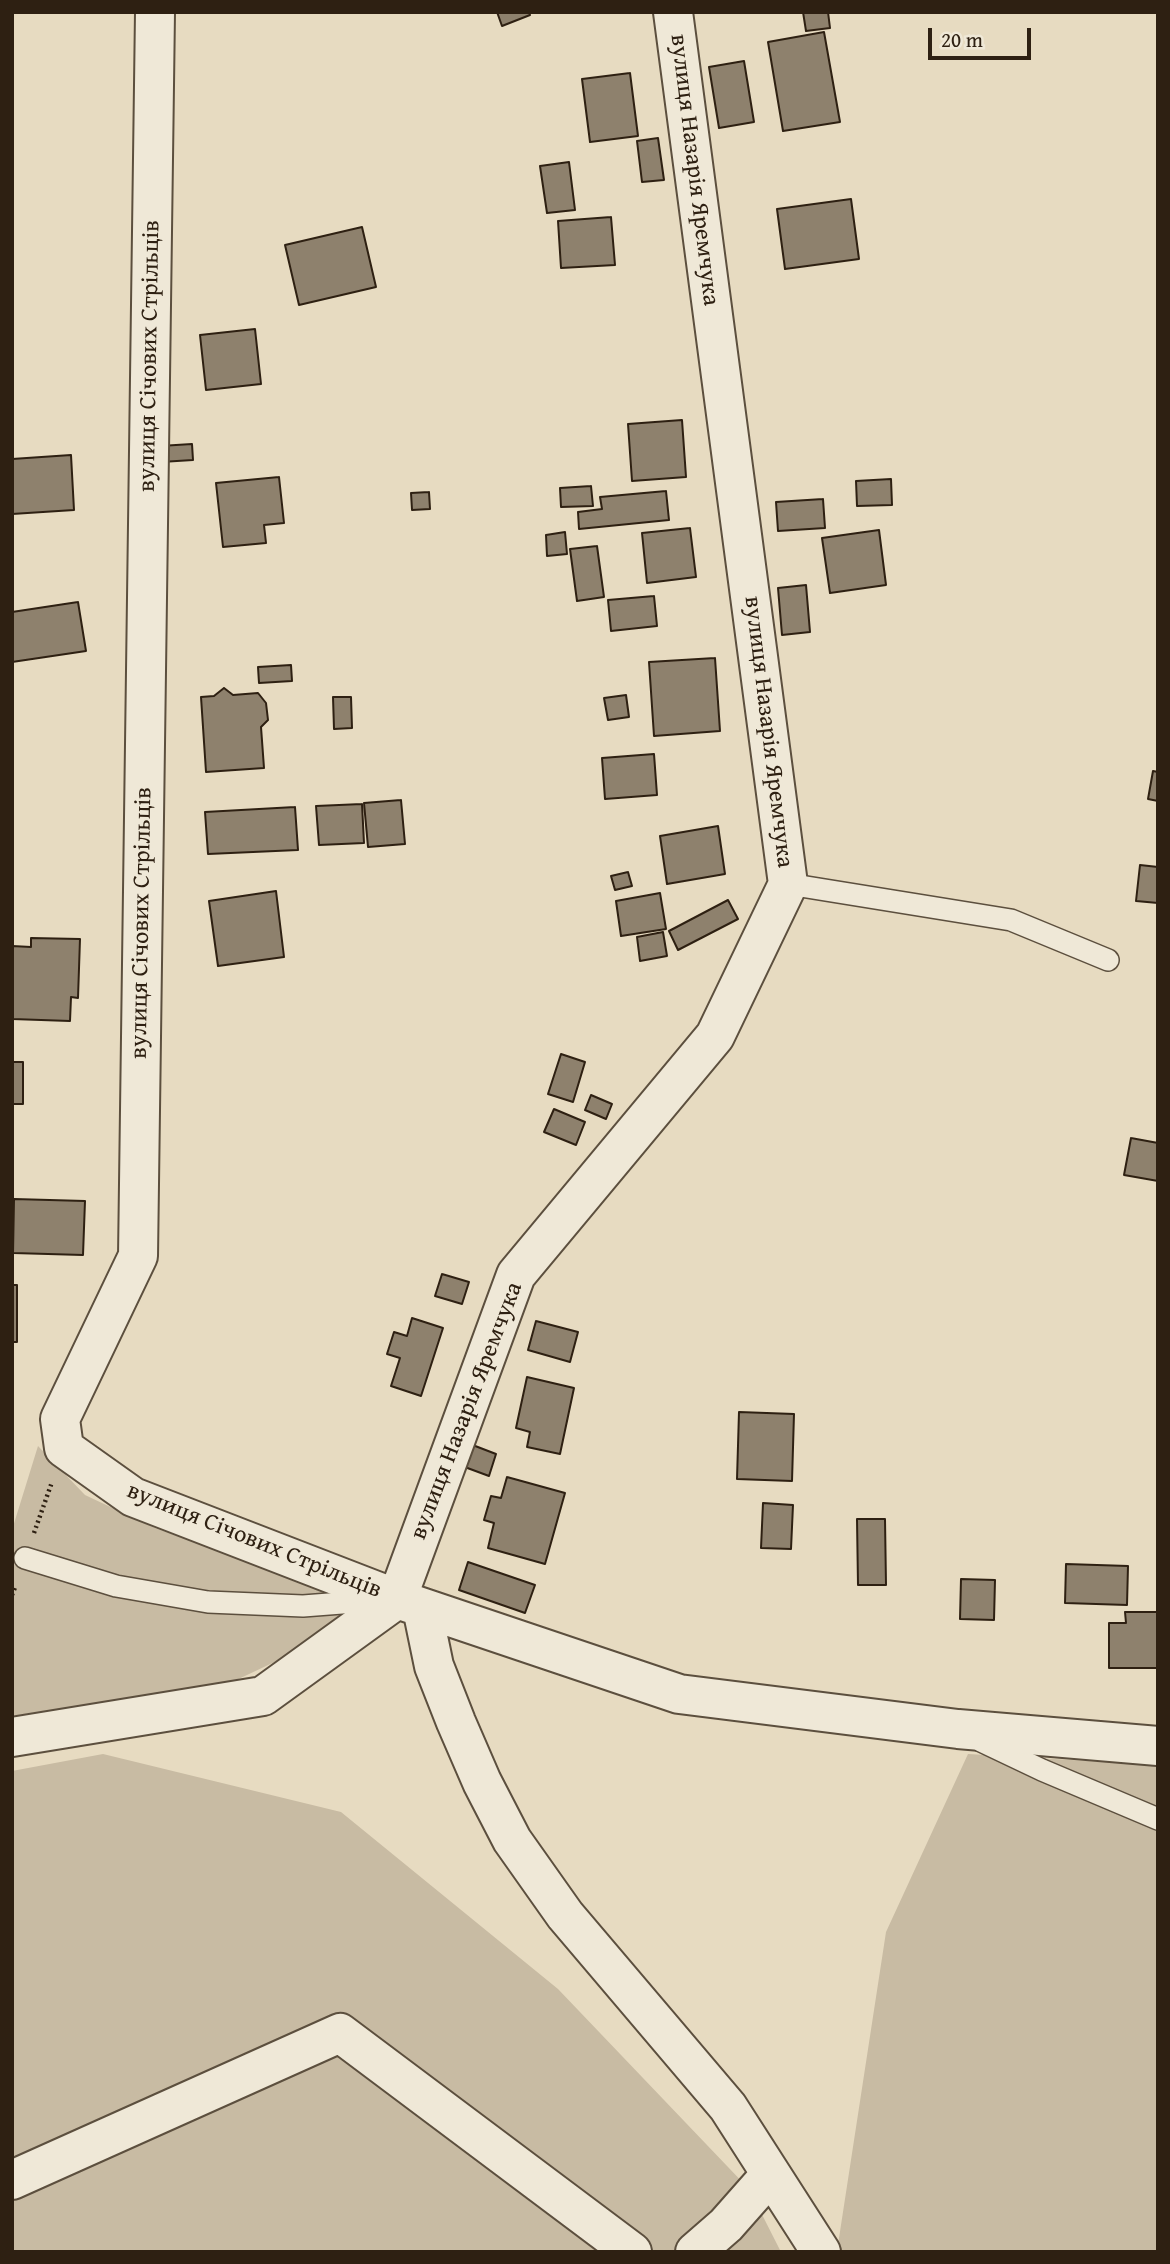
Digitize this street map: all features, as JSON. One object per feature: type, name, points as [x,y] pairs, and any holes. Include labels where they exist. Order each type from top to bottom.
[{"type":"street","name":"вулиця Січових Стрільців","points":[[155,12],[138,1256],[60,1419],[64,1448],[133,1497],[410,1604],[679,1694],[958,1729],[1158,1746]]},
{"type":"street","name":"вулиця Назарія Яремчука","points":[[410,1604],[516,1275],[715,1036],[788,884],[673,12]]},
{"type":"street","points":[[12,1737],[263,1696],[410,1604],[482,1782],[512,1840],[565,1915],[728,2107],[821,2252]]},
{"type":"street","points":[[12,2180],[340,2033],[632,2252]]},
{"type":"street","points":[[695,2252],[726,2225],[771,2174]]},
{"type":"lane","points":[[788,884],[1011,920],[1108,960]]},
{"type":"lane","points":[[25,1558],[116,1586],[208,1602],[303,1606],[410,1604]]},
{"type":"lane","points":[[958,1729],[1042,1770],[1158,1819]]},
{"type":"path","points":[[12,1594],[64,1448]]},
{"type":"shaded area","points":[[38,1446],[85,1495],[155,1528],[343,1595],[349,1611],[317,1642],[230,1683],[12,1716],[12,1530]]},
{"type":"shaded area","points":[[103,1754],[341,1812],[558,1989],[749,2189],[781,2252],[12,2252],[12,1771]]},
{"type":"shaded area","points":[[968,1754],[1158,1765],[1158,2252],[837,2251],[886,1932]]},
{"type":"building","points":[[497,12],[529,12],[530,15],[502,26]]},
{"type":"building","points":[[803,12],[828,12],[830,28],[806,31]]},
{"type":"building","points":[[824,32],[840,122],[783,131],[768,42]]},
{"type":"building","points":[[744,61],[754,122],[719,128],[709,67]]},
{"type":"building","points":[[630,73],[638,136],[590,142],[582,79]]},
{"type":"building","points":[[658,138],[664,180],[642,182],[637,141]]},
{"type":"building","points":[[569,162],[575,210],[547,213],[540,166]]},
{"type":"building","points":[[851,199],[859,259],[785,269],[777,209]]},
{"type":"building","points":[[611,217],[615,265],[561,268],[558,221]]},
{"type":"building","points":[[362,227],[376,287],[299,305],[285,245]]},
{"type":"building","points":[[255,329],[261,384],[206,390],[200,335]]},
{"type":"building","points":[[682,420],[686,477],[632,481],[628,424]]},
{"type":"building","points":[[192,444],[193,460],[161,462],[160,446]]},
{"type":"building","points":[[71,455],[74,510],[12,514],[12,459]]},
{"type":"building","points":[[279,477],[284,523],[264,525],[266,543],[223,547],[216,483]]},
{"type":"building","points":[[891,479],[892,505],[857,506],[856,481]]},
{"type":"building","points":[[591,486],[593,506],[561,507],[560,488]]},
{"type":"building","points":[[666,491],[669,520],[579,529],[578,512],[602,509],[600,497]]},
{"type":"building","points":[[429,492],[430,509],[412,510],[411,493]]},
{"type":"building","points":[[823,499],[825,528],[778,531],[776,502]]},
{"type":"building","points":[[690,528],[696,577],[647,583],[642,533]]},
{"type":"building","points":[[879,530],[886,585],[830,593],[822,538]]},
{"type":"building","points":[[565,532],[567,554],[547,556],[546,535]]},
{"type":"building","points":[[597,546],[604,597],[577,601],[570,549]]},
{"type":"building","points":[[806,585],[810,632],[782,635],[778,588]]},
{"type":"building","points":[[654,596],[657,626],[611,631],[608,600]]},
{"type":"building","points":[[78,602],[86,651],[12,662],[12,612]]},
{"type":"building","points":[[715,658],[720,731],[654,736],[649,662]]},
{"type":"building","points":[[291,665],[292,681],[259,683],[258,667]]},
{"type":"building","points":[[224,688],[233,695],[258,693],[266,703],[268,720],[261,727],[264,768],[206,772],[201,697],[214,696]]},
{"type":"building","points":[[626,695],[629,717],[608,720],[604,698]]},
{"type":"building","points":[[333,697],[351,697],[352,728],[334,729]]},
{"type":"building","points":[[654,754],[657,795],[605,799],[602,758]]},
{"type":"building","points":[[1153,771],[1158,772],[1158,801],[1148,799]]},
{"type":"building","points":[[401,800],[405,844],[368,847],[364,803]]},
{"type":"building","points":[[362,804],[364,843],[319,845],[316,806]]},
{"type":"building","points":[[295,807],[298,850],[208,854],[205,812]]},
{"type":"building","points":[[718,826],[725,874],[667,884],[660,836]]},
{"type":"building","points":[[1140,865],[1158,867],[1158,903],[1136,901]]},
{"type":"building","points":[[628,872],[632,886],[615,890],[611,876]]},
{"type":"building","points":[[276,891],[284,957],[218,966],[209,901]]},
{"type":"building","points":[[660,893],[666,929],[621,936],[616,901]]},
{"type":"building","points":[[728,900],[738,919],[678,950],[669,931]]},
{"type":"building","points":[[663,932],[667,956],[640,961],[637,937]]},
{"type":"building","points":[[31,938],[80,939],[78,998],[71,997],[70,1021],[12,1019],[12,946],[31,947]]},
{"type":"building","points":[[561,1054],[585,1062],[573,1102],[548,1094]]},
{"type":"building","points":[[12,1062],[23,1062],[23,1104],[12,1104]]},
{"type":"building","points":[[591,1095],[612,1104],[606,1119],[585,1110]]},
{"type":"building","points":[[554,1109],[585,1122],[576,1145],[544,1132]]},
{"type":"building","points":[[1131,1138],[1158,1143],[1158,1181],[1124,1175]]},
{"type":"building","points":[[14,1199],[85,1201],[83,1255],[13,1253]]},
{"type":"building","points":[[442,1274],[469,1282],[462,1304],[435,1296]]},
{"type":"building","points":[[12,1285],[17,1285],[17,1342],[12,1342]]},
{"type":"building","points":[[412,1318],[443,1328],[421,1396],[391,1386],[400,1358],[387,1354],[394,1332],[407,1336]]},
{"type":"building","points":[[536,1321],[578,1332],[570,1362],[528,1350]]},
{"type":"building","points":[[527,1377],[574,1388],[560,1454],[527,1447],[530,1432],[516,1428]]},
{"type":"building","points":[[739,1412],[794,1414],[792,1481],[737,1479]]},
{"type":"building","points":[[470,1444],[496,1454],[489,1476],[462,1466]]},
{"type":"building","points":[[507,1477],[565,1493],[545,1564],[488,1548],[494,1523],[484,1520],[491,1496],[501,1498]]},
{"type":"building","points":[[763,1503],[793,1505],[791,1549],[761,1548]]},
{"type":"building","points":[[857,1519],[885,1519],[886,1585],[858,1585]]},
{"type":"building","points":[[468,1562],[535,1585],[525,1613],[459,1590]]},
{"type":"building","points":[[1066,1564],[1128,1566],[1127,1605],[1065,1603]]},
{"type":"building","points":[[961,1579],[995,1580],[994,1620],[960,1619]]},
{"type":"building","points":[[1125,1612],[1158,1612],[1158,1668],[1109,1668],[1109,1623],[1126,1623]]}]
